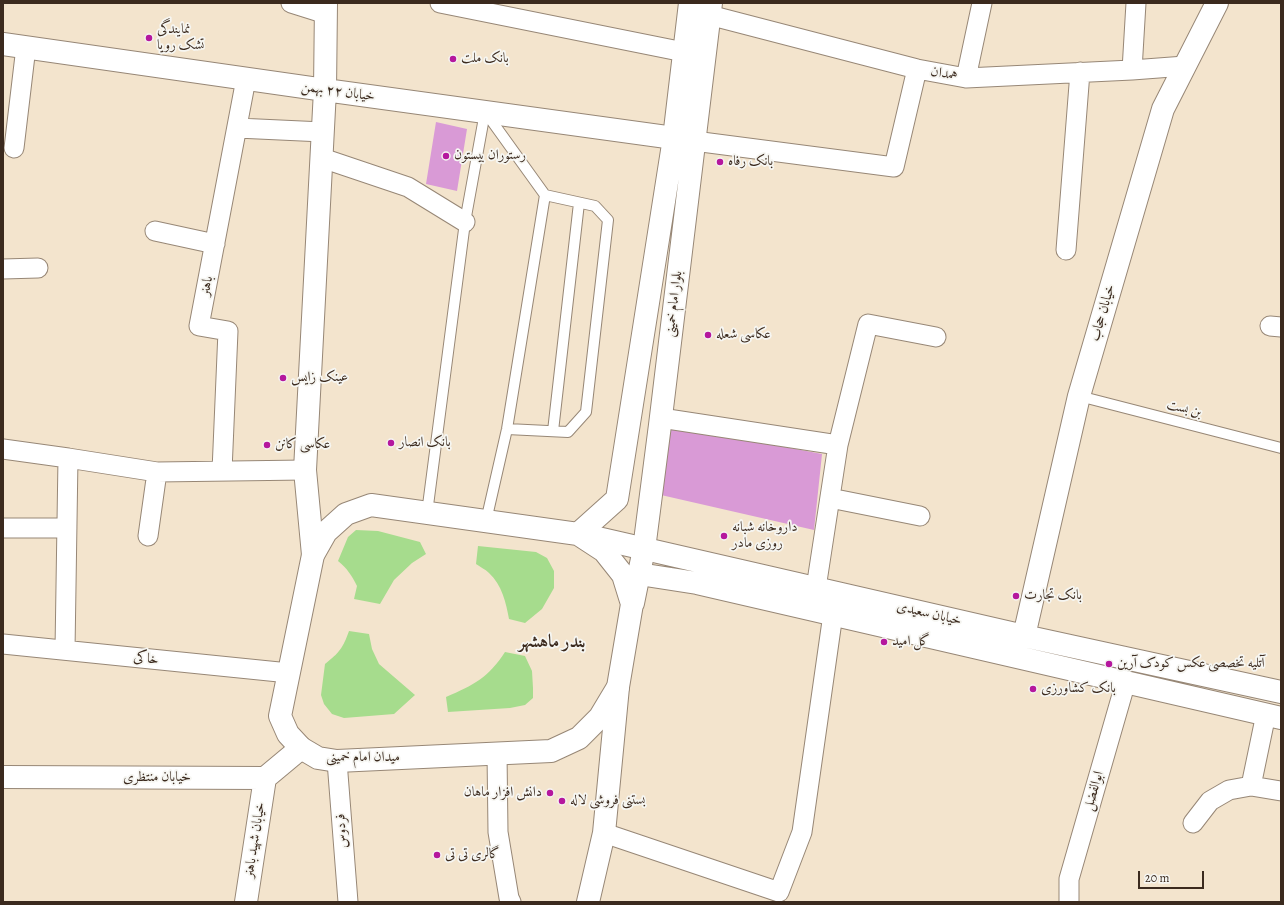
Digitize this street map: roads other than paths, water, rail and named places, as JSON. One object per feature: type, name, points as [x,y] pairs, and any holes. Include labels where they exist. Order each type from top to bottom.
[{"type":"main road","name":"بلوار امام خمینی","points":[[632,604],[644,549],[661,418],[684,139],[684,52],[690,3]]},
{"type":"main road","name":"خیابان حجاب","points":[[1024,636],[1079,396],[1163,109],[1217,3]]},
{"type":"main road","points":[[313,555],[306,470],[325,90],[326,8]]},
{"type":"main road","name":"بلوار امام خمینی","points":[[578,534],[617,499],[684,139],[710,9]]},
{"type":"main road","name":"خیابان ۲۲ بهمن","points":[[3,44],[684,139]]},
{"type":"main road","name":"میدان امام خمینی","points":[[371,505],[578,534],[604,551],[623,575],[632,604],[618,687],[600,717],[578,738],[551,751],[337,761],[318,758],[301,748],[288,734],[280,716],[313,555],[326,532],[346,514],[371,505]]},
{"type":"main road","name":"خیابان سعیدی","points":[[578,534],[1024,636],[1281,692]]},
{"type":"main road","name":"خیابان سعیدی","points":[[638,574],[697,583],[1273,716]]},
{"type":"main road","points":[[588,902],[605,828],[618,687]]},
{"type":"main road","points":[[265,778],[301,748]]},
{"type":"main road","name":"خیابان منتظری","points":[[3,778],[265,778]]},
{"type":"main road","name":"خیابان شهید باهنر","points":[[246,902],[265,778]]},
{"type":"street","points":[[291,3],[326,8]]},
{"type":"street","points":[[440,3],[684,52]]},
{"type":"street","points":[[966,78],[982,3]]},
{"type":"street","points":[[1132,70],[1136,3]]},
{"type":"street","name":"همدان","points":[[710,9],[917,69],[966,78],[1185,66]]},
{"type":"street","points":[[14,148],[26,47]]},
{"type":"street","points":[[684,139],[894,167],[917,69]]},
{"type":"street","points":[[1066,250],[1080,72]]},
{"type":"street","name":"باهنر","points":[[222,471],[228,331],[200,326],[246,79]]},
{"type":"street","points":[[237,128],[323,132]]},
{"type":"street","points":[[322,158],[408,187],[465,222]]},
{"type":"street","points":[[155,231],[215,244]]},
{"type":"street","points":[[3,269],[38,268]]},
{"type":"street","points":[[816,588],[838,446],[868,324],[936,337]]},
{"type":"street","points":[[661,418],[838,446]]},
{"type":"street","points":[[3,449],[157,472],[306,470]]},
{"type":"street","points":[[65,650],[68,458]]},
{"type":"street","points":[[148,536],[157,472]]},
{"type":"street","points":[[830,498],[920,516]]},
{"type":"street","points":[[3,528],[67,528]]},
{"type":"street","points":[[605,828],[778,897],[802,832],[833,614]]},
{"type":"street","name":"خاکی","points":[[3,644],[289,673]]},
{"type":"street","name":"ابوالفضل","points":[[1069,902],[1069,879],[1126,681]]},
{"type":"street","points":[[1250,786],[1273,716]]},
{"type":"street","points":[[497,753],[498,832],[509,898],[512,902]]},
{"type":"street","name":"فردوس","points":[[337,761],[348,902]]},
{"type":"street","points":[[1193,823],[1210,801],[1229,790],[1250,786],[1281,791]]},
{"type":"lane","points":[[485,112],[545,195],[595,206],[608,220],[586,412],[568,432],[507,429]]},
{"type":"lane","points":[[427,513],[465,222],[485,112]]},
{"type":"lane","points":[[486,521],[507,429],[545,195]]},
{"type":"lane","points":[[553,431],[579,202]]},
{"type":"lane","name":"بن بست","points":[[1079,396],[1281,448]]},
{"type":"place","name":"نمایندگی تشک رویا","points":[[149,38]]},
{"type":"place","name":"بانک ملت","points":[[453,59]]},
{"type":"place","name":"رستوران بیستون","points":[[446,156]]},
{"type":"place","name":"بانک رفاه","points":[[720,162]]},
{"type":"place","name":"عکاسی شعله","points":[[708,335]]},
{"type":"place","name":"عینک زایس","points":[[283,378]]},
{"type":"place","name":"بانک انصار","points":[[391,443]]},
{"type":"place","name":"عکاسی کانن","points":[[267,445]]},
{"type":"place","name":"داروخانه شبانه روزی مادر","points":[[724,536]]},
{"type":"place","name":"بانک تجارت","points":[[1016,596]]},
{"type":"place","name":"گل امید","points":[[884,642]]},
{"type":"place","name":"آتلیه تخصصی عکس کودک آرین","points":[[1109,664]]},
{"type":"place","name":"بانک کشاورزی","points":[[1033,689]]},
{"type":"place","name":"دانش افزار ماهان","points":[[550,793]]},
{"type":"place","name":"بستنی فروشی لاله","points":[[562,801]]},
{"type":"place","name":"گالری تی تی","points":[[437,855]]},
{"type":"district","name":"بندر ماهشهر","points":[[552,643]]}]
